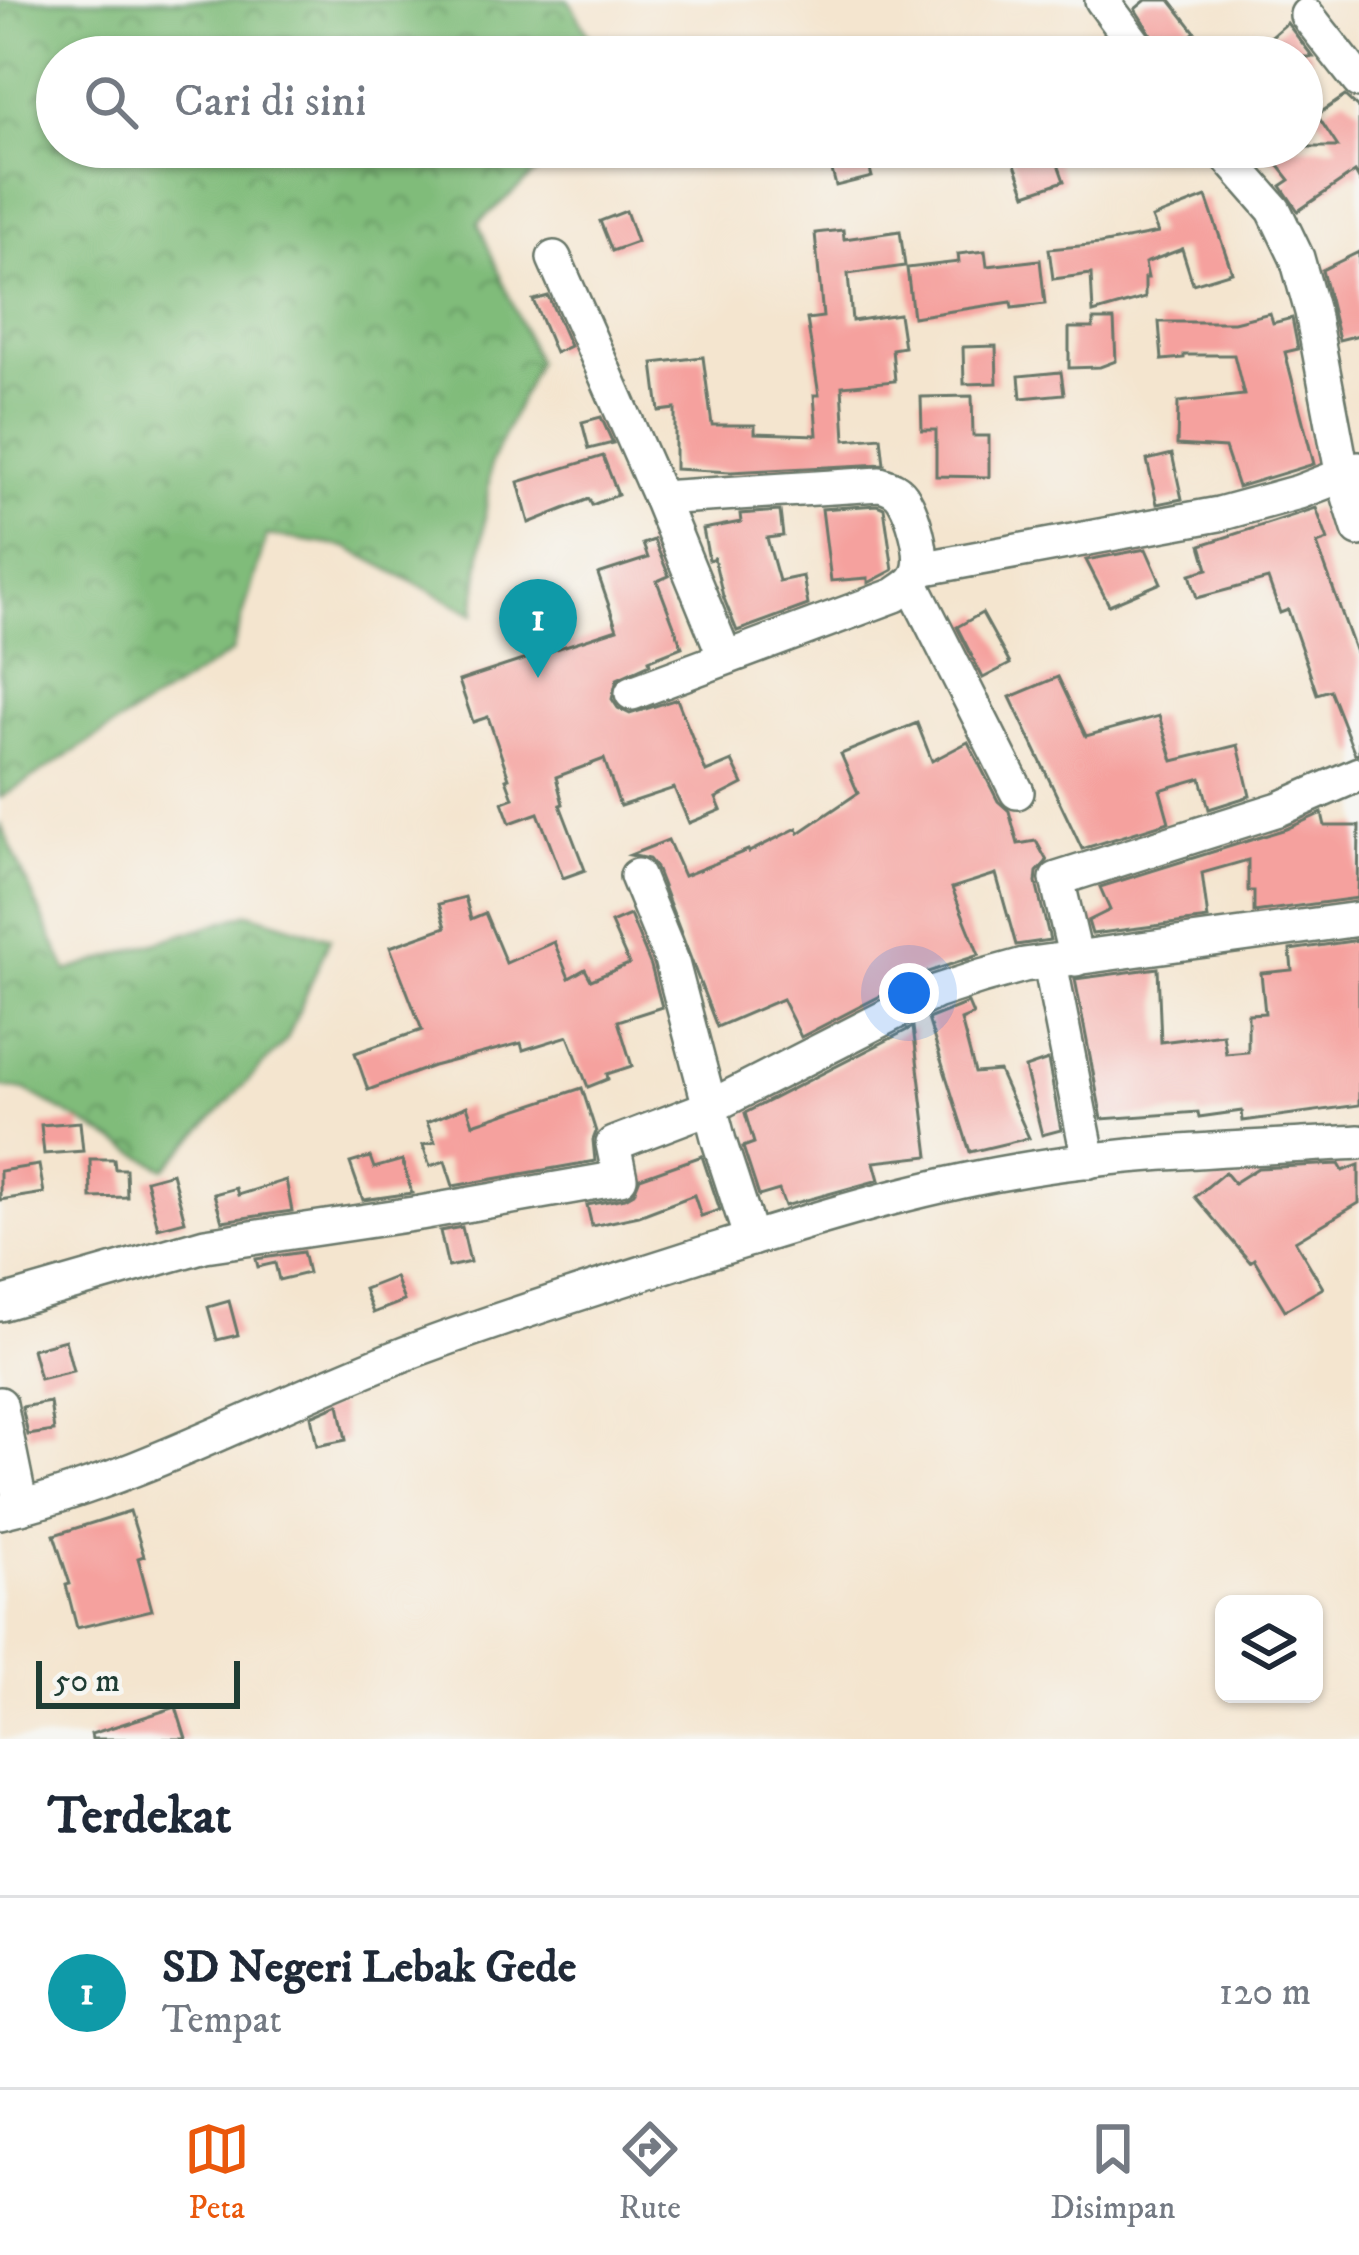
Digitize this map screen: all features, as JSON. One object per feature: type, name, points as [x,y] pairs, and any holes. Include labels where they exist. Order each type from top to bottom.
[{"type":"street","points":[[1102,0],[1129,36]]},
{"type":"street","points":[[1307,14],[1359,81]]},
{"type":"street","points":[[1237,168],[1274,210],[1297,258],[1351,473],[1359,530]]},
{"type":"street","points":[[554,258],[724,657]]},
{"type":"street","points":[[632,693],[895,595],[916,577],[1219,514],[1351,473]]},
{"type":"street","points":[[660,498],[880,484],[895,489],[904,499],[919,549],[916,577],[1017,791]]},
{"type":"street","points":[[1090,1161],[1057,879],[1279,809],[1359,774]]},
{"type":"street","points":[[637,876],[671,959],[751,1239]]},
{"type":"street","points":[[0,1304],[205,1245],[420,1214],[620,1178],[613,1144],[710,1107],[935,992],[1002,971],[1359,919]]},
{"type":"street","points":[[0,1404],[10,1510],[100,1482],[311,1392],[543,1302],[876,1203],[1013,1171],[1090,1161],[1359,1142]]},
{"type":"green space","points":[[0,0],[569,0],[589,36],[36,36],[36,168],[541,168],[478,223],[537,362],[491,463],[474,614],[346,547],[267,535],[232,652],[0,798]]},
{"type":"green space","points":[[0,823],[67,971],[249,913],[330,938],[287,1039],[165,1169],[25,1090],[0,1087]]},
{"type":"building","points":[[1146,0],[1170,0],[1195,32],[1152,36],[1135,9]]},
{"type":"building","points":[[1287,23],[1297,36],[1272,36]]},
{"type":"building","points":[[1345,96],[1359,109],[1359,179],[1355,172],[1298,211],[1281,186],[1290,180],[1281,168],[1323,168],[1323,147],[1338,147],[1323,124],[1323,111]]},
{"type":"building","points":[[831,168],[870,168],[872,177],[836,186]]},
{"type":"building","points":[[1016,168],[1059,168],[1064,181],[1026,194]]},
{"type":"building","points":[[1206,197],[1232,272],[1193,284],[1182,249],[1145,263],[1145,298],[1093,313],[1091,274],[1053,279],[1049,249],[1158,233],[1152,218]]},
{"type":"building","points":[[626,211],[637,242],[612,251],[600,221]]},
{"type":"building","points":[[843,230],[844,239],[900,231],[905,266],[848,274],[852,321],[899,314],[904,347],[892,349],[895,381],[842,386],[845,440],[881,437],[884,464],[731,472],[675,469],[675,409],[659,411],[653,363],[703,357],[712,425],[755,425],[755,433],[817,435],[814,395],[819,395],[807,319],[823,317],[815,233]]},
{"type":"building","points":[[985,251],[987,266],[1040,260],[1045,304],[1012,308],[1011,302],[913,317],[907,268],[959,262],[958,254]]},
{"type":"building","points":[[1359,252],[1359,335],[1339,340],[1322,270]]},
{"type":"building","points":[[548,296],[570,346],[555,353],[533,300]]},
{"type":"building","points":[[1270,313],[1273,323],[1292,318],[1298,349],[1285,352],[1314,464],[1238,487],[1225,448],[1177,445],[1178,402],[1244,395],[1234,355],[1162,360],[1159,322],[1234,322]]},
{"type":"building","points":[[1093,320],[1114,320],[1116,361],[1069,368],[1069,328],[1093,328]]},
{"type":"building","points":[[996,346],[997,383],[964,384],[963,347]]},
{"type":"building","points":[[1061,372],[1064,394],[1021,398],[1019,376]]},
{"type":"building","points":[[972,396],[973,436],[989,436],[989,477],[936,476],[936,430],[922,430],[921,397]]},
{"type":"building","points":[[601,417],[613,443],[589,449],[582,422]]},
{"type":"building","points":[[1172,454],[1182,499],[1157,504],[1147,460]]},
{"type":"building","points":[[603,456],[618,495],[592,505],[589,499],[529,523],[518,482]]},
{"type":"building","points":[[884,508],[893,570],[868,583],[868,578],[831,581],[822,509]]},
{"type":"building","points":[[1316,508],[1328,540],[1317,544],[1359,661],[1359,753],[1355,754],[1330,690],[1317,694],[1288,610],[1280,613],[1268,579],[1197,598],[1190,574],[1208,569],[1201,545]]},
{"type":"building","points":[[780,511],[783,536],[767,538],[779,581],[803,576],[808,605],[737,631],[714,558],[709,560],[703,529],[741,522],[740,514]]},
{"type":"building","points":[[654,540],[669,576],[657,581],[682,647],[617,679],[612,699],[630,714],[677,699],[706,772],[732,761],[743,784],[716,798],[721,810],[689,823],[674,788],[620,806],[604,759],[556,777],[560,805],[585,870],[563,878],[538,813],[510,823],[502,802],[513,798],[509,778],[488,717],[473,722],[459,681],[617,629],[598,574],[648,558],[643,544]]},
{"type":"building","points":[[1146,549],[1161,583],[1109,605],[1086,560]]},
{"type":"building","points":[[982,613],[1010,664],[983,678],[957,627]]},
{"type":"building","points":[[1058,677],[1086,736],[1159,716],[1173,761],[1238,745],[1250,796],[1209,809],[1201,778],[1160,790],[1169,822],[1082,849],[1010,697]]},
{"type":"building","points":[[917,723],[932,761],[968,742],[998,801],[1009,811],[1018,844],[1036,841],[1047,861],[1037,872],[1036,883],[1050,940],[1016,945],[996,874],[952,888],[979,955],[925,973],[801,1037],[782,999],[717,1027],[656,868],[649,859],[630,855],[668,840],[684,876],[797,828],[799,833],[858,793],[841,754]]},
{"type":"building","points":[[1322,813],[1325,826],[1359,826],[1358,898],[1254,912],[1248,860],[1202,873],[1208,919],[1092,934],[1088,921],[1110,910],[1100,887],[1286,829]]},
{"type":"building","points":[[465,897],[471,919],[485,913],[506,963],[554,942],[569,978],[585,969],[591,980],[629,964],[611,923],[630,915],[662,1007],[618,1021],[632,1066],[588,1087],[568,1036],[523,1050],[521,1043],[433,1066],[368,1090],[355,1053],[422,1030],[390,947],[446,927],[439,904]]},
{"type":"building","points":[[1359,940],[1359,1105],[1243,1121],[1242,1111],[1102,1119],[1075,979],[1158,968],[1161,1042],[1223,1034],[1226,1054],[1248,1052],[1248,1014],[1265,1013],[1261,973],[1292,970],[1290,950]]},
{"type":"building","points":[[968,1003],[973,1015],[961,1020],[975,1073],[999,1071],[1029,1138],[970,1152],[928,1019]]},
{"type":"building","points":[[913,1027],[929,1156],[874,1162],[879,1180],[785,1206],[779,1190],[759,1196],[743,1147],[754,1143],[745,1113]]},
{"type":"building","points":[[1048,1060],[1061,1130],[1042,1135],[1025,1068]]},
{"type":"building","points":[[582,1088],[596,1132],[595,1161],[453,1186],[445,1161],[430,1166],[423,1145],[435,1142],[427,1122],[467,1106],[473,1124]]},
{"type":"building","points":[[80,1122],[83,1151],[44,1154],[41,1125]]},
{"type":"building","points":[[702,1156],[720,1210],[701,1216],[694,1195],[639,1216],[592,1226],[587,1205],[625,1198],[634,1193],[640,1178]]},
{"type":"building","points":[[370,1157],[374,1168],[402,1160],[412,1193],[363,1200],[350,1163]]},
{"type":"building","points":[[90,1159],[114,1159],[115,1169],[126,1169],[127,1197],[91,1198]]},
{"type":"building","points":[[1339,1164],[1343,1171],[1359,1165],[1359,1203],[1295,1241],[1323,1288],[1285,1310],[1254,1259],[1250,1262],[1195,1197],[1225,1172],[1234,1183],[1258,1168]]},
{"type":"building","points":[[39,1165],[44,1193],[0,1200],[0,1171]]},
{"type":"building","points":[[172,1173],[185,1221],[158,1228],[146,1180]]},
{"type":"building","points":[[286,1180],[292,1211],[222,1221],[214,1194],[236,1188],[238,1195]]},
{"type":"building","points":[[462,1227],[470,1262],[448,1267],[440,1231]]},
{"type":"building","points":[[303,1252],[308,1273],[279,1280],[275,1263],[258,1267],[256,1259]]},
{"type":"building","points":[[395,1277],[404,1301],[373,1313],[364,1289]]},
{"type":"building","points":[[229,1301],[238,1335],[217,1340],[208,1307]]},
{"type":"building","points":[[65,1340],[73,1371],[40,1379],[32,1349]]},
{"type":"building","points":[[50,1402],[54,1431],[28,1435],[22,1407]]},
{"type":"building","points":[[339,1404],[346,1440],[317,1446],[311,1416]]},
{"type":"building","points":[[130,1511],[144,1556],[138,1558],[152,1610],[77,1628],[66,1585],[70,1584],[54,1535]]},
{"type":"building","points":[[176,1707],[186,1739],[92,1739],[91,1734]]},
{"type":"place","name":"SD Negeri Lebak Gede","points":[[538,678]]}]
